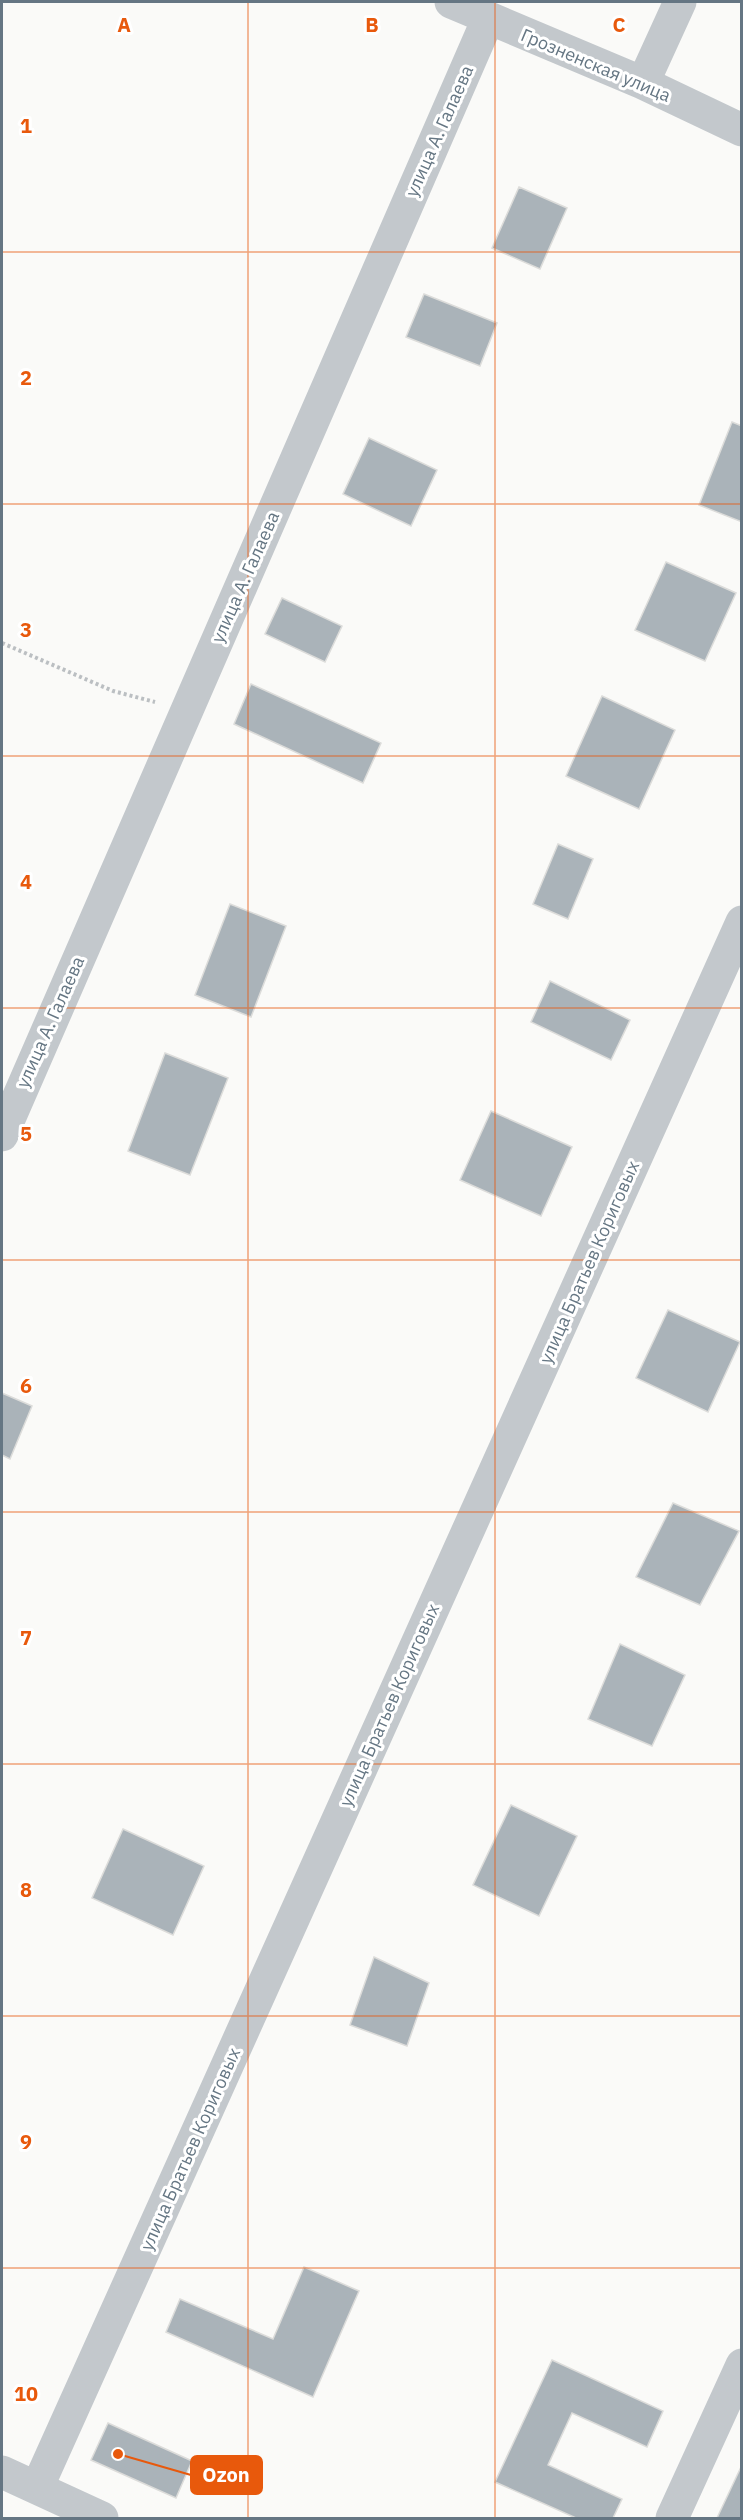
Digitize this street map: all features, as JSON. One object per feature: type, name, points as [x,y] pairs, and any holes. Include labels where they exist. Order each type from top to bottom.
[{"type":"street","name":"Грозненская улица","points":[[451,2],[643,83],[741,130]]},
{"type":"street","points":[[643,83],[680,2]]},
{"type":"street","name":"улица А. Галаева","points":[[2,1135],[488,19]]},
{"type":"street","name":"улица Братьев Кориговых","points":[[37,2488],[741,922]]},
{"type":"street","points":[[672,2518],[741,2365]]},
{"type":"street","points":[[2,2472],[102,2518]]},
{"type":"path","points":[[2,644],[113,691],[187,710]]},
{"type":"building","points":[[519,187],[567,208],[540,269],[492,248]]},
{"type":"building","points":[[424,294],[497,323],[480,366],[406,337]]},
{"type":"building","points":[[732,422],[742,426],[742,522],[699,505]]},
{"type":"building","points":[[369,438],[437,470],[411,526],[343,494]]},
{"type":"building","points":[[666,562],[736,593],[705,661],[635,630]]},
{"type":"building","points":[[282,598],[342,626],[325,662],[265,634]]},
{"type":"building","points":[[251,684],[381,743],[363,783],[234,724]]},
{"type":"building","points":[[602,696],[675,730],[639,809],[566,776]]},
{"type":"building","points":[[558,844],[593,859],[568,919],[533,904]]},
{"type":"building","points":[[230,904],[286,926],[251,1017],[195,995]]},
{"type":"building","points":[[550,981],[630,1020],[611,1060],[531,1022]]},
{"type":"building","points":[[165,1053],[228,1078],[190,1175],[128,1151]]},
{"type":"building","points":[[491,1111],[572,1147],[541,1216],[460,1180]]},
{"type":"building","points":[[668,1310],[740,1342],[708,1412],[636,1378]]},
{"type":"building","points":[[2,1393],[32,1406],[10,1459],[2,1455]]},
{"type":"building","points":[[673,1503],[739,1531],[700,1605],[636,1577]]},
{"type":"building","points":[[620,1644],[685,1675],[652,1746],[588,1719]]},
{"type":"building","points":[[511,1805],[577,1836],[539,1916],[473,1885]]},
{"type":"building","points":[[123,1829],[204,1866],[173,1935],[92,1898]]},
{"type":"building","points":[[374,1957],[429,1983],[407,2046],[350,2025]]},
{"type":"building","points":[[304,2267],[359,2291],[313,2397],[166,2332],[180,2299],[273,2339]]},
{"type":"building","points":[[552,2360],[663,2411],[647,2447],[572,2413],[548,2465],[622,2499],[613,2518],[576,2518],[495,2482]]},
{"type":"building","points":[[108,2423],[192,2461],[176,2498],[91,2460]]},
{"type":"building","points":[[741,2467],[742,2518],[717,2518]]},
{"type":"place","name":"Ozon","points":[[118,2454]]}]
